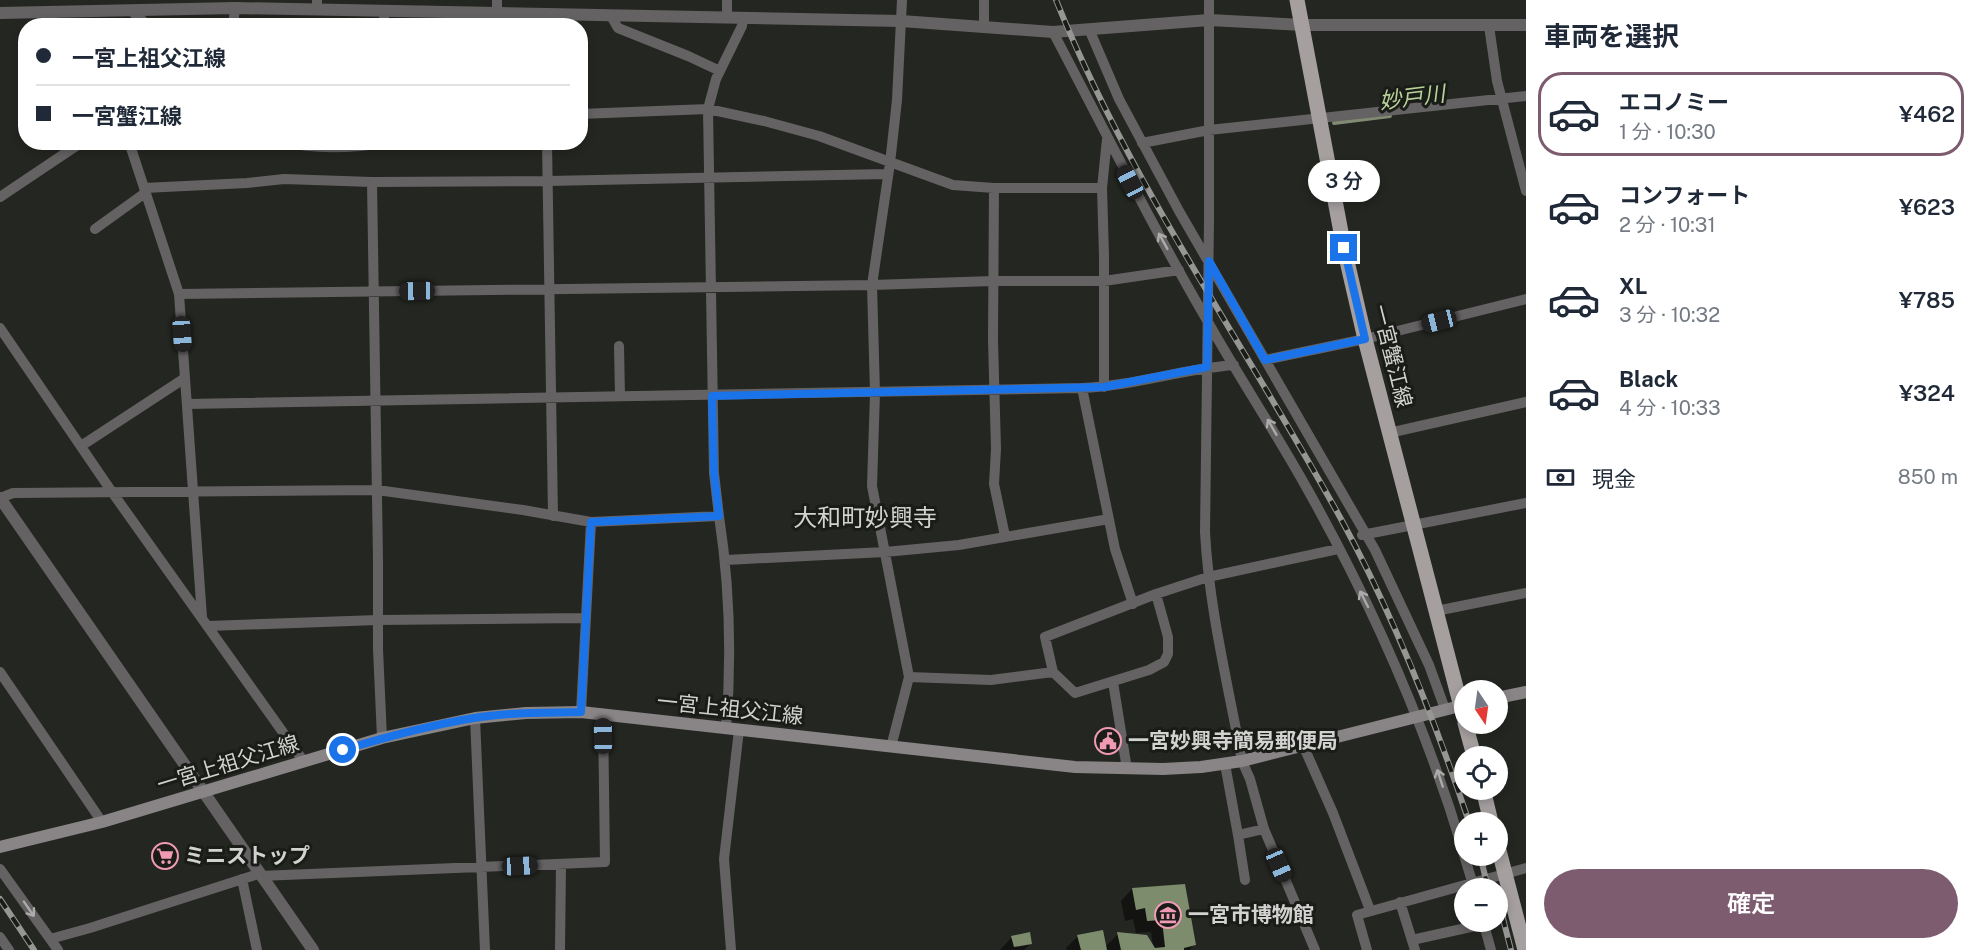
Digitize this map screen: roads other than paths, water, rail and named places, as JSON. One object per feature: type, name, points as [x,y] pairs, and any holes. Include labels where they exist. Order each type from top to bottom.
[{"type":"main road","name":"一宮蟹江線","points":[[1298,0],[1344,248],[1454,688]]},
{"type":"main road","points":[[1508,696],[1526,692]]},
{"type":"main road","name":"一宮上祖父江線","points":[[0,847],[102,822],[382,738],[475,718],[526,713],[581,712],[1075,767],[1127,769],[1225,764],[1417,716],[1454,711]]},
{"type":"main road","points":[[1503,866],[1525,950]]},
{"type":"street","points":[[497,0],[497,14]]},
{"type":"street","points":[[727,0],[727,18]]},
{"type":"street","points":[[891,747],[909,677],[872,486],[874,393],[872,285],[897,100],[902,0]]},
{"type":"street","points":[[984,0],[984,27]]},
{"type":"street","points":[[1209,0],[1209,261],[1205,532],[1208,577],[1212,609],[1242,760],[1250,779],[1264,830],[1315,950]]},
{"type":"street","points":[[0,13],[135,7],[235,8],[317,5],[384,11],[901,21],[1053,32],[1209,20],[1303,25],[1526,25]]},
{"type":"street","points":[[234,18],[235,8]]},
{"type":"street","points":[[384,11],[384,18]]},
{"type":"street","points":[[47,12],[51,18]]},
{"type":"street","points":[[611,16],[618,28],[720,71]]},
{"type":"street","points":[[726,728],[731,648],[726,560],[714,473],[708,109],[720,71],[742,26],[743,18]]},
{"type":"street","points":[[1489,26],[1497,81],[1526,191]]},
{"type":"street","points":[[1089,29],[1119,99],[1142,143],[1401,602],[1428,664],[1454,703]]},
{"type":"street","points":[[1053,32],[1107,139],[1179,270],[1307,488],[1367,606],[1417,716],[1437,767],[1454,822]]},
{"type":"street","points":[[1142,143],[1209,130],[1526,96]]},
{"type":"street","points":[[588,114],[708,109],[819,136],[889,168],[953,185],[994,188],[1101,188]]},
{"type":"street","points":[[1104,387],[1101,188],[1107,139]]},
{"type":"street","points":[[0,197],[70,150]]},
{"type":"street","points":[[132,150],[179,294],[205,621]]},
{"type":"street","points":[[547,150],[553,399],[553,516]]},
{"type":"street","points":[[95,229],[144,190],[284,179],[372,182],[548,181],[708,178],[889,168]]},
{"type":"street","points":[[372,182],[374,401],[382,738]]},
{"type":"street","points":[[994,188],[996,449],[994,484],[1005,536]]},
{"type":"street","points":[[179,294],[1104,281],[1179,270]]},
{"type":"street","points":[[1265,360],[1365,339],[1526,299]]},
{"type":"street","points":[[0,328],[112,492],[304,762]]},
{"type":"street","points":[[619,346],[620,396]]},
{"type":"street","points":[[187,404],[1082,388],[1104,387],[1207,367],[1234,365]]},
{"type":"street","points":[[81,446],[185,378]]},
{"type":"street","points":[[1082,388],[1115,549],[1132,604]]},
{"type":"street","points":[[1389,433],[1526,402]]},
{"type":"street","points":[[313,950],[0,498],[13,493],[377,490],[591,522],[719,516]]},
{"type":"street","points":[[1364,535],[1526,502]]},
{"type":"street","points":[[726,560],[885,552],[959,545],[1109,519]]},
{"type":"street","points":[[581,712],[591,522]]},
{"type":"street","points":[[1156,594],[1168,637],[1168,654],[1164,662],[1149,670],[1074,693],[1053,672],[1045,637],[1156,594],[1208,577],[1338,549]]},
{"type":"street","points":[[1436,611],[1526,593]]},
{"type":"street","points":[[205,621],[586,618]]},
{"type":"street","points":[[0,672],[102,822]]},
{"type":"street","points":[[909,677],[991,680],[1053,672]]},
{"type":"street","points":[[1113,682],[1127,769]]},
{"type":"street","points":[[50,939],[259,875],[605,862],[603,715]]},
{"type":"street","points":[[475,718],[485,950]]},
{"type":"street","points":[[731,950],[724,859],[740,730]]},
{"type":"street","points":[[1303,745],[1333,813],[1371,910]]},
{"type":"street","points":[[1225,764],[1245,880]]},
{"type":"street","points":[[1238,836],[1264,830]]},
{"type":"street","points":[[560,950],[561,864]]},
{"type":"street","points":[[1492,878],[1526,868]]},
{"type":"street","points":[[0,869],[58,950]]},
{"type":"street","points":[[242,879],[257,950]]},
{"type":"street","points":[[1367,950],[1357,915],[1454,889]]},
{"type":"street","points":[[1400,902],[1414,945],[1454,932]]},
{"type":"street","points":[[1486,932],[1491,950]]},
{"type":"street","points":[[0,937],[9,950]]},
{"type":"waterway","name":"妙戸川","points":[[1334,123],[1390,116]]},
{"type":"railway","points":[[1056,0],[1118,134],[1191,264],[1305,455],[1360,556],[1412,668],[1466,812]]},
{"type":"railway","points":[[1483,866],[1486,878]]},
{"type":"railway","points":[[0,899],[34,950]]},
{"type":"railway","points":[[1506,932],[1511,950]]},
{"type":"place","name":"一宮妙興寺簡易郵便局","points":[[1108,741]]},
{"type":"place","name":"ミニストップ","points":[[165,856]]},
{"type":"place","name":"一宮市博物館","points":[[1168,915]]},
{"type":"district","name":"大和町妙興寺","points":[[865,518]]}]
